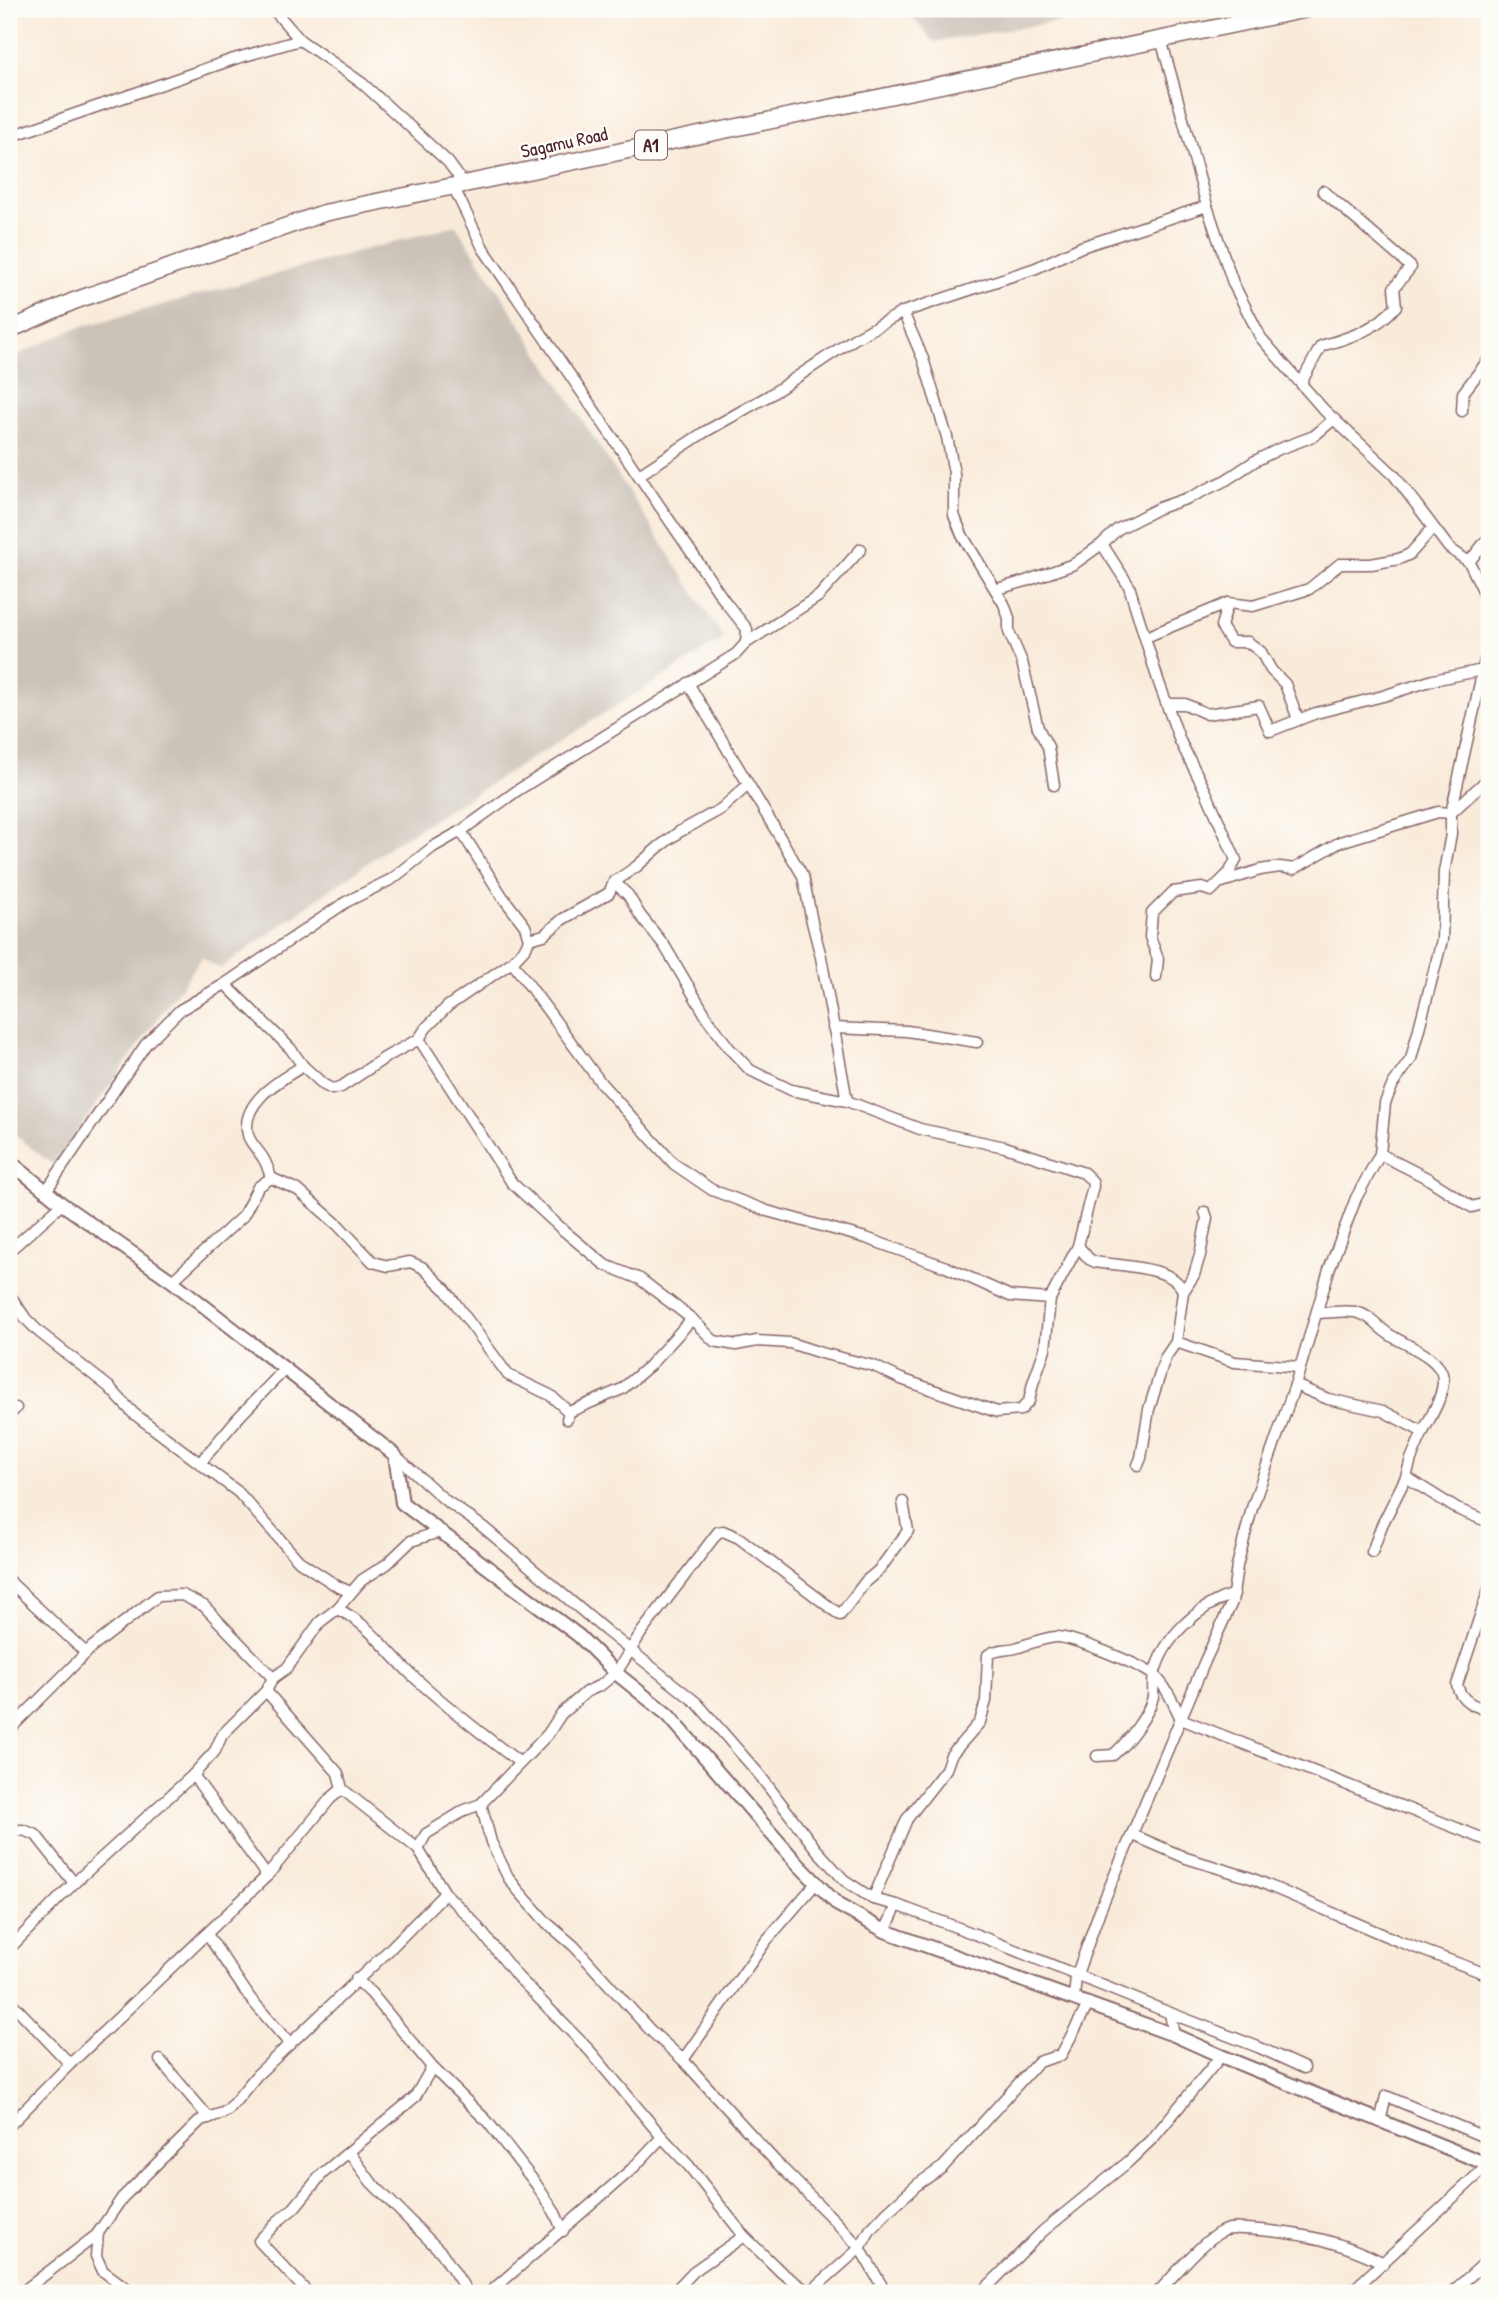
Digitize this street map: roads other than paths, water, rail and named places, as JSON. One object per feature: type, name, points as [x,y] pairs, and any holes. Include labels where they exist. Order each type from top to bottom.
[{"type":"highway","name":"Sagamu Road","points":[[9,330],[74,301],[324,213],[1307,9]]},
{"type":"street","points":[[273,9],[300,40],[362,83],[448,162],[483,247],[726,603],[747,629],[746,643]]},
{"type":"street","points":[[1074,1998],[1076,1977],[1100,1910],[1234,1594],[1237,1566],[1252,1508],[1296,1385],[1329,1270],[1356,1198],[1380,1154],[1385,1103],[1393,1084],[1411,1059],[1442,940],[1444,872],[1451,834],[1451,813],[1488,647],[1488,619],[1483,590],[1469,562],[1449,548],[1394,475],[1334,419],[1261,338],[1233,283],[1207,206],[1161,39]]},
{"type":"street","points":[[9,138],[234,59],[300,40]]},
{"type":"street","points":[[1301,383],[1321,346],[1358,335],[1387,317],[1396,306],[1394,288],[1411,267],[1323,191]]},
{"type":"street","points":[[639,475],[703,433],[770,395],[854,339],[903,312],[1036,268],[1081,247],[1207,206]]},
{"type":"street","points":[[903,312],[923,359],[947,437],[954,473],[954,515],[962,535],[992,586],[997,589],[1009,618],[1009,632],[1022,662],[1038,728],[1048,747],[1054,785]]},
{"type":"street","points":[[1462,411],[1463,394],[1489,359]]},
{"type":"street","points":[[997,589],[1026,582],[1074,564],[1118,529],[1159,508],[1191,497],[1226,480],[1255,461],[1314,436],[1334,419]]},
{"type":"street","points":[[1146,637],[1228,603],[1253,606],[1292,596],[1309,589],[1340,564],[1371,564],[1399,559],[1410,554],[1433,528]]},
{"type":"street","points":[[1469,562],[1489,537]]},
{"type":"street","points":[[1102,544],[1129,586],[1180,741],[1236,860],[1221,882],[1211,891],[1202,888],[1173,892],[1152,913],[1150,937],[1158,959],[1156,977]]},
{"type":"street","points":[[46,1191],[146,1044],[180,1010],[225,985],[334,910],[392,879],[433,847],[461,831],[519,790],[736,654],[746,643],[819,596],[861,549]]},
{"type":"street","points":[[1228,603],[1221,626],[1231,642],[1248,642],[1261,652],[1271,670],[1285,684],[1298,719]]},
{"type":"street","points":[[1167,704],[1185,704],[1207,714],[1259,706],[1270,731],[1298,719],[1433,680],[1483,670]]},
{"type":"street","points":[[688,683],[803,876],[847,1101]]},
{"type":"street","points":[[1221,882],[1260,870],[1279,867],[1294,869],[1340,842],[1438,812],[1451,813],[1489,778]]},
{"type":"street","points":[[529,939],[544,935],[564,919],[609,892],[614,882],[679,832],[721,809],[748,785]]},
{"type":"street","points":[[225,985],[290,1048],[303,1066],[332,1090],[419,1039],[448,1006],[512,962],[526,947],[529,939],[524,926],[494,885],[461,831]]},
{"type":"street","points":[[419,1039],[512,1183],[606,1265],[640,1279],[692,1319],[714,1341],[736,1346],[776,1340],[803,1346],[874,1366],[922,1387],[1006,1413],[1021,1410],[1030,1401],[1033,1383],[1045,1349],[1050,1299],[1078,1246],[1093,1181],[1084,1173],[1005,1147],[920,1129],[847,1101],[791,1090],[750,1070],[729,1048],[664,945],[628,895],[614,882]]},
{"type":"street","points":[[512,962],[601,1083],[674,1164],[712,1190],[767,1211],[866,1238],[946,1267],[1010,1296],[1050,1299]]},
{"type":"street","points":[[834,1028],[907,1031],[977,1042]]},
{"type":"street","points":[[303,1066],[272,1085],[255,1103],[247,1121],[248,1137],[266,1161],[271,1178],[298,1190],[373,1262],[388,1266],[410,1262],[422,1267],[445,1289],[508,1375],[550,1395],[568,1416],[622,1390],[649,1366],[692,1319]]},
{"type":"street","points":[[1380,1154],[1427,1178],[1472,1207],[1483,1204],[1489,1196]]},
{"type":"street","points":[[9,1161],[62,1204],[172,1281],[395,1455],[445,1500],[483,1527],[697,1703],[758,1773],[816,1849],[844,1880],[873,1899],[897,1905],[980,1936],[1304,2068]]},
{"type":"street","points":[[172,1281],[243,1216],[258,1187],[271,1178]]},
{"type":"street","points":[[9,1251],[62,1204]]},
{"type":"street","points":[[1183,1292],[1194,1275],[1200,1255],[1207,1219],[1205,1212]]},
{"type":"street","points":[[1078,1246],[1088,1259],[1095,1262],[1171,1276],[1181,1285],[1183,1292],[1176,1342],[1165,1358],[1149,1409],[1138,1465]]},
{"type":"street","points":[[9,1294],[39,1332],[108,1387],[133,1413],[238,1492],[299,1561],[350,1592]]},
{"type":"street","points":[[1317,1313],[1353,1311],[1368,1316],[1386,1333],[1418,1350],[1441,1369],[1443,1382],[1440,1396],[1372,1552]]},
{"type":"street","points":[[1176,1342],[1235,1362],[1300,1367]]},
{"type":"street","points":[[200,1463],[285,1369]]},
{"type":"street","points":[[1296,1385],[1328,1399],[1383,1411],[1417,1427],[1422,1434]]},
{"type":"street","points":[[395,1455],[402,1503],[579,1636],[616,1673],[668,1715],[838,1905],[851,1914],[885,1931],[1174,2035],[1489,2165],[1350,2293]]},
{"type":"street","points":[[1406,1476],[1457,1509],[1489,1522]]},
{"type":"street","points":[[418,1849],[426,1834],[465,1810],[481,1804],[548,1734],[561,1714],[586,1692],[601,1685],[616,1673],[641,1633],[720,1531],[739,1538],[840,1615],[908,1531],[903,1502]]},
{"type":"street","points":[[9,1949],[74,1882],[193,1775],[215,1751],[222,1735],[266,1691],[274,1678],[287,1668],[320,1622],[337,1609],[362,1580],[387,1564],[411,1541],[442,1531]]},
{"type":"street","points":[[9,1581],[86,1653]]},
{"type":"street","points":[[1489,1589],[1457,1685],[1459,1693],[1467,1701],[1489,1711]]},
{"type":"street","points":[[1097,1756],[1113,1755],[1141,1722],[1153,1699],[1154,1675],[1174,1634],[1219,1599],[1234,1594]]},
{"type":"street","points":[[9,1730],[86,1653],[158,1596],[182,1595],[204,1606],[274,1678]]},
{"type":"street","points":[[337,1609],[370,1631],[413,1676],[456,1714],[519,1762]]},
{"type":"street","points":[[873,1899],[907,1819],[947,1769],[951,1755],[980,1722],[986,1701],[988,1655],[1057,1637],[1073,1639],[1154,1675],[1172,1700],[1181,1719],[1489,1841]]},
{"type":"street","points":[[266,1691],[338,1773],[342,1789],[418,1849],[445,1893],[472,1920],[517,1976],[590,2051],[690,2166],[744,2236],[782,2273],[810,2293],[860,2248],[870,2230],[918,2184],[943,2167],[1038,2062],[1061,2055],[1089,2003]]},
{"type":"street","points":[[193,1775],[267,1875]]},
{"type":"street","points":[[9,2126],[267,1875],[330,1799],[342,1789]]},
{"type":"street","points":[[481,1804],[491,1842],[517,1889],[860,2248],[886,2293]]},
{"type":"street","points":[[9,1832],[23,1830],[36,1835],[74,1882]]},
{"type":"street","points":[[1133,1835],[1186,1858],[1251,1878],[1398,1941],[1489,1975]]},
{"type":"street","points":[[683,2060],[766,1941],[817,1882]]},
{"type":"street","points":[[21,2293],[98,2234],[122,2198],[148,2171],[201,2120],[229,2109],[257,2075],[445,1893]]},
{"type":"street","points":[[885,1931],[897,1905]]},
{"type":"street","points":[[207,1934],[250,1998],[290,2044]]},
{"type":"street","points":[[356,1979],[371,1993],[432,2067],[487,2121],[536,2184],[563,2231]]},
{"type":"street","points":[[9,2000],[70,2064]]},
{"type":"street","points":[[1170,2013],[1174,2035]]},
{"type":"street","points":[[981,2293],[1043,2231],[1137,2154],[1178,2110],[1221,2056]]},
{"type":"street","points":[[160,2060],[209,2118]]},
{"type":"street","points":[[308,2293],[259,2241],[294,2208],[322,2175],[415,2097],[432,2067]]},
{"type":"street","points":[[1381,2122],[1386,2096],[1489,2139]]},
{"type":"street","points":[[489,2293],[632,2169],[662,2137]]},
{"type":"street","points":[[350,2153],[371,2182],[442,2253],[468,2293]]},
{"type":"street","points":[[1157,2293],[1209,2240],[1222,2231],[1234,2228],[1300,2233],[1322,2238],[1384,2263]]},
{"type":"street","points":[[98,2234],[98,2263],[110,2277],[133,2293]]},
{"type":"street","points":[[673,2293],[694,2271],[744,2236]]},
{"type":"street","points":[[1451,2293],[1489,2259]]}]
